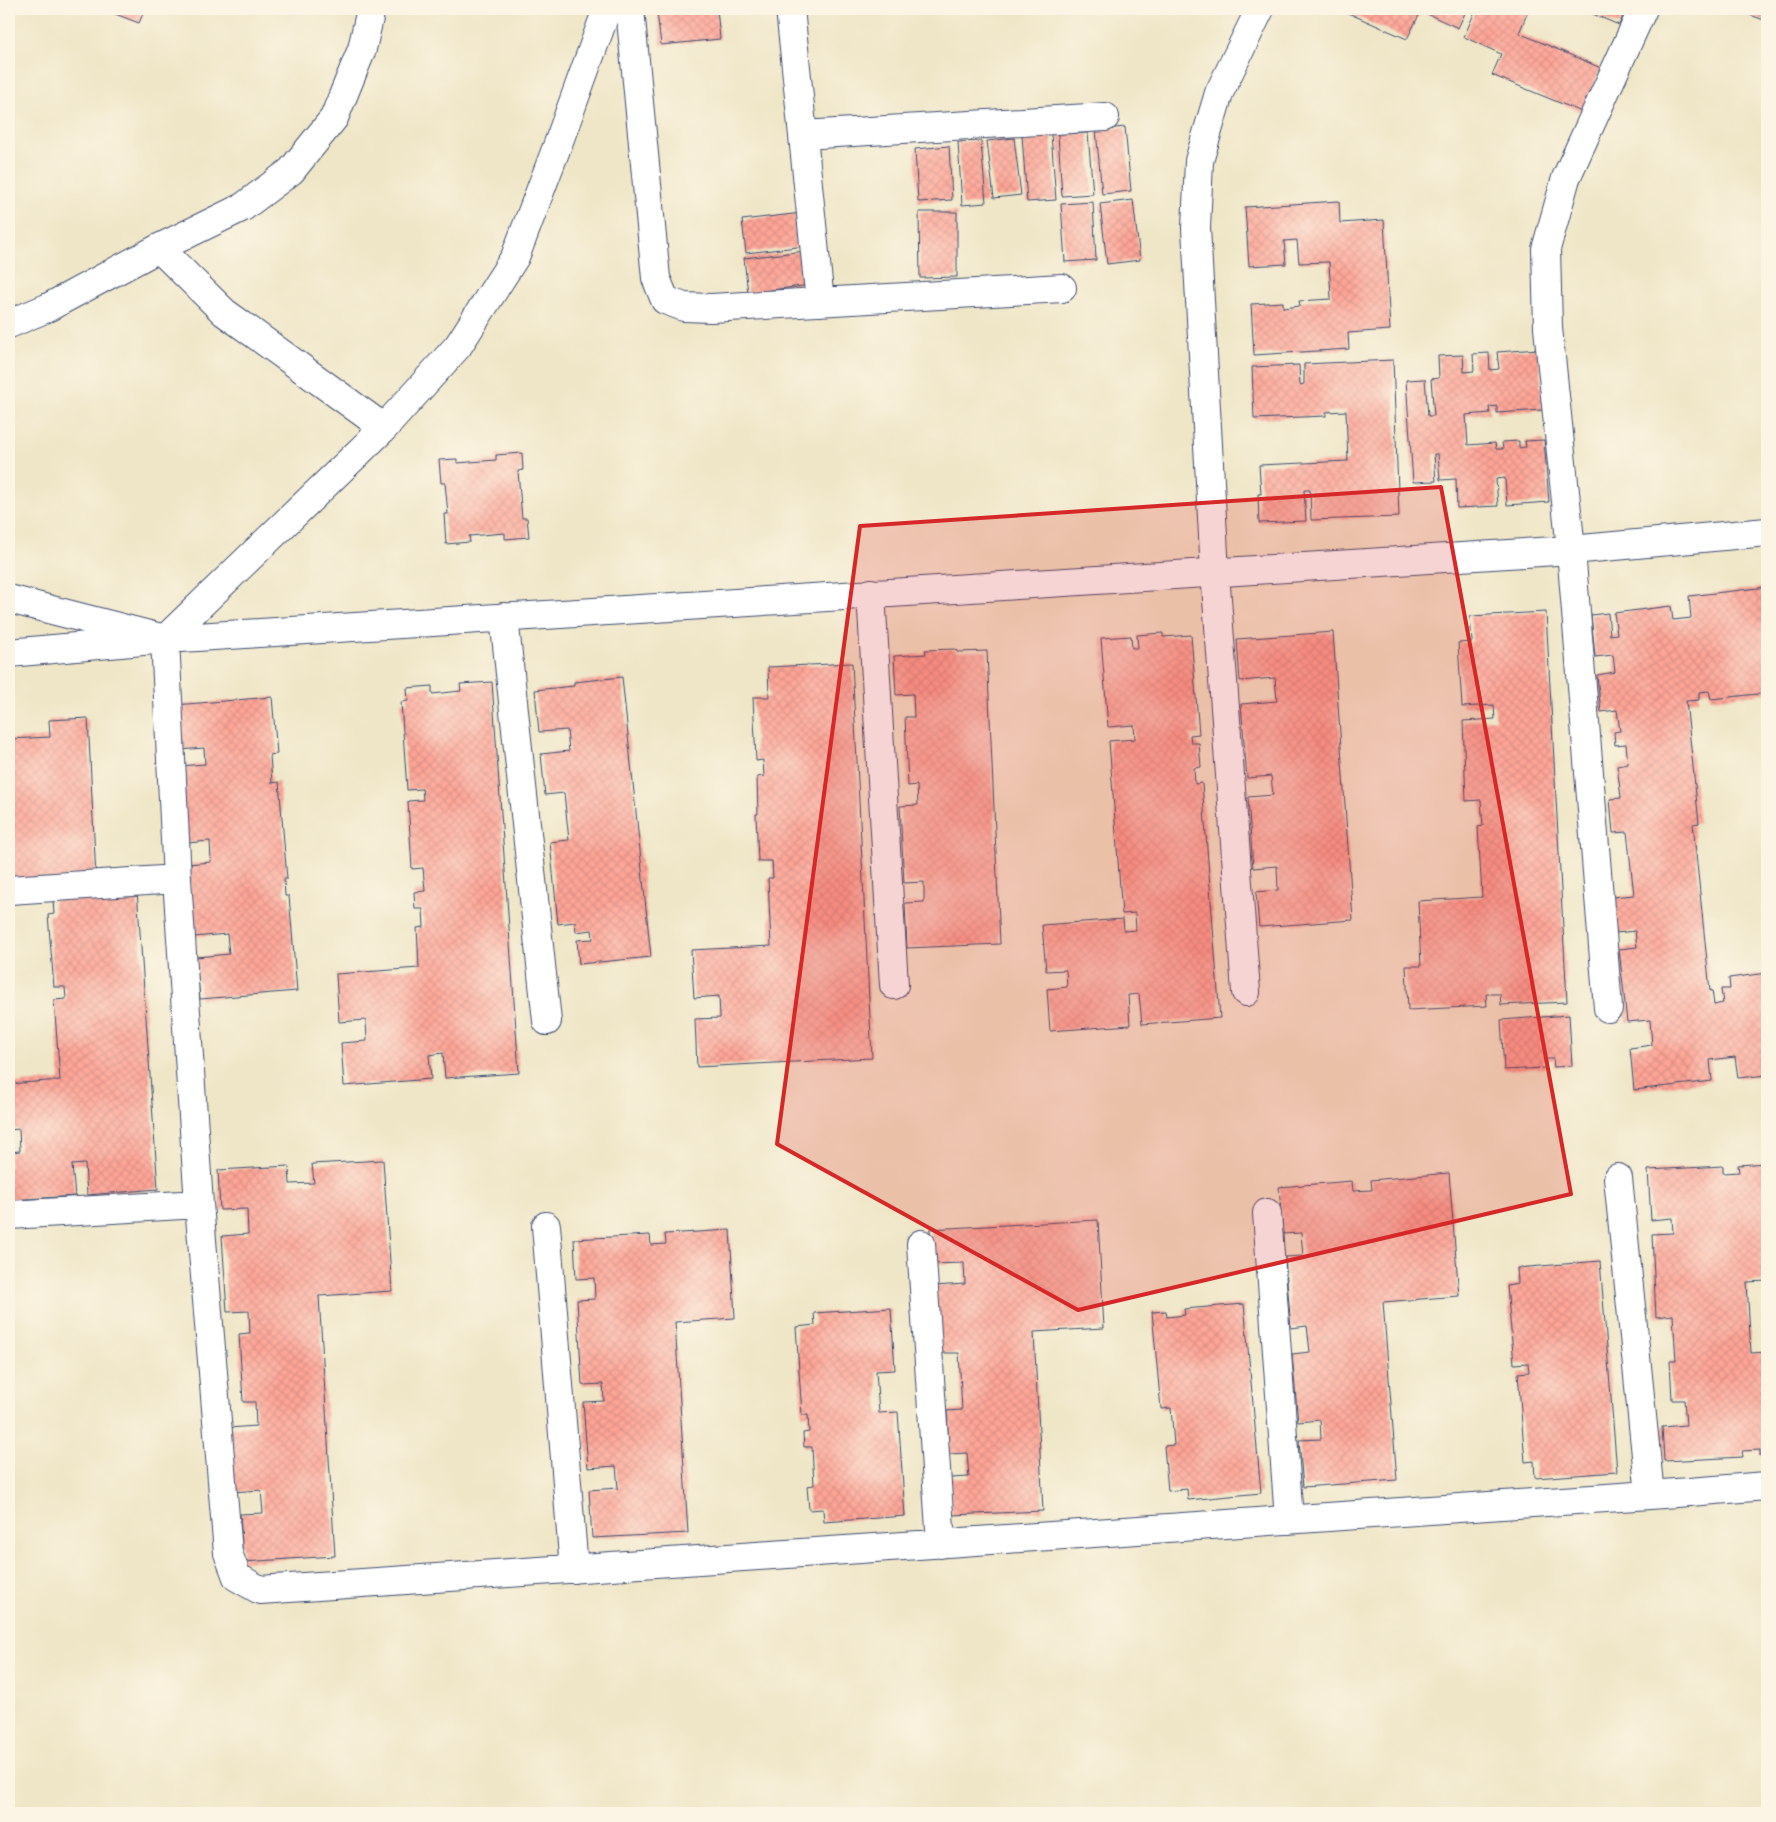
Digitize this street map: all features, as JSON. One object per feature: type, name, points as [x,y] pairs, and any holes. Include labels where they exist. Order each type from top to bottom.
[{"type":"street","points":[[9,324],[47,308],[159,248],[243,207],[291,171],[334,118],[362,49],[371,9]]},
{"type":"street","points":[[607,9],[515,257],[458,346],[384,428],[165,639],[177,879],[199,1204],[228,1553],[237,1577],[260,1590],[1767,1486]]},
{"type":"street","points":[[630,9],[656,278],[665,300],[684,307],[710,308],[1062,288]]},
{"type":"street","points":[[790,9],[820,302]]},
{"type":"street","points":[[1246,992],[1215,572],[1196,228],[1199,161],[1218,93],[1260,9]]},
{"type":"street","points":[[1608,1008],[1571,550],[1548,328],[1546,249],[1566,178],[1643,9]]},
{"type":"street","points":[[803,135],[1105,117]]},
{"type":"street","points":[[159,248],[224,312],[384,428]]},
{"type":"street","points":[[9,653],[165,639],[1571,550],[1767,532]]},
{"type":"street","points":[[871,594],[894,985]]},
{"type":"street","points":[[9,599],[165,639]]},
{"type":"street","points":[[504,617],[547,1021]]},
{"type":"street","points":[[9,890],[177,879]]},
{"type":"street","points":[[1618,1178],[1650,1495]]},
{"type":"street","points":[[9,1216],[199,1204]]},
{"type":"street","points":[[1267,1213],[1289,1520]]},
{"type":"street","points":[[546,1226],[574,1569]]},
{"type":"street","points":[[921,1244],[941,1544]]},
{"type":"highlighted area","points":[[1441,487],[1571,1194],[1078,1310],[777,1144],[860,526]]},
{"type":"building","points":[[102,9],[145,9],[139,23]]},
{"type":"building","points":[[717,9],[720,39],[661,45],[657,12]]},
{"type":"building","points":[[1339,9],[1467,9],[1458,28],[1421,11],[1407,39]]},
{"type":"building","points":[[1476,9],[1529,9],[1519,33],[1601,68],[1582,112],[1492,75],[1501,54],[1464,37]]},
{"type":"building","points":[[1581,9],[1626,9],[1619,25]]},
{"type":"building","points":[[1733,9],[1767,9],[1767,21]]},
{"type":"building","points":[[1125,127],[1131,191],[1102,194],[1096,130]]},
{"type":"building","points":[[1088,133],[1093,194],[1062,196],[1058,134]]},
{"type":"building","points":[[1051,134],[1056,200],[1027,202],[1022,136]]},
{"type":"building","points":[[1014,138],[1021,195],[994,198],[987,141]]},
{"type":"building","points":[[981,141],[986,203],[962,205],[958,142]]},
{"type":"building","points":[[949,146],[952,200],[918,202],[915,149]]},
{"type":"building","points":[[1133,200],[1140,260],[1107,264],[1100,204]]},
{"type":"building","points":[[1339,201],[1340,223],[1384,220],[1390,330],[1348,333],[1349,349],[1254,355],[1251,304],[1283,302],[1283,308],[1300,306],[1299,301],[1331,299],[1329,262],[1299,263],[1297,240],[1284,241],[1286,264],[1249,266],[1245,207]]},
{"type":"building","points":[[1093,202],[1096,260],[1065,262],[1061,204]]},
{"type":"building","points":[[919,212],[957,212],[957,277],[920,278]]},
{"type":"building","points":[[802,213],[806,246],[746,253],[742,220]]},
{"type":"building","points":[[806,251],[810,285],[748,293],[744,258]]},
{"type":"building","points":[[1539,349],[1543,410],[1497,413],[1497,406],[1489,407],[1490,413],[1466,415],[1468,445],[1495,443],[1496,449],[1503,449],[1502,442],[1519,441],[1519,448],[1526,447],[1525,441],[1544,440],[1549,502],[1507,505],[1505,478],[1496,479],[1498,506],[1457,508],[1456,479],[1440,480],[1438,454],[1434,454],[1436,481],[1413,482],[1406,380],[1425,379],[1428,416],[1434,416],[1431,379],[1439,378],[1438,356],[1463,355],[1464,372],[1474,371],[1473,354],[1489,353],[1490,370],[1499,369],[1497,352]]},
{"type":"building","points":[[1393,360],[1399,517],[1311,520],[1310,490],[1304,490],[1306,521],[1259,523],[1258,494],[1261,494],[1259,465],[1348,461],[1346,411],[1326,412],[1326,416],[1254,419],[1252,367],[1299,365],[1300,385],[1304,384],[1304,364]]},
{"type":"building","points":[[522,453],[523,470],[518,471],[522,518],[527,518],[529,537],[505,539],[505,533],[469,536],[470,542],[446,544],[444,514],[448,514],[445,483],[441,483],[439,460],[457,459],[457,463],[496,460],[496,455]]},
{"type":"building","points":[[1767,587],[1767,693],[1711,699],[1709,691],[1699,692],[1699,700],[1686,701],[1699,823],[1693,824],[1710,991],[1712,990],[1714,1005],[1723,1003],[1721,989],[1730,989],[1729,978],[1767,973],[1767,1075],[1738,1078],[1735,1057],[1710,1060],[1712,1081],[1634,1090],[1630,1048],[1652,1045],[1650,1020],[1627,1022],[1619,949],[1637,947],[1635,931],[1616,933],[1612,897],[1634,895],[1627,832],[1613,833],[1610,799],[1621,798],[1617,766],[1628,764],[1626,744],[1615,745],[1614,732],[1620,731],[1617,710],[1601,712],[1597,675],[1615,672],[1613,655],[1595,657],[1591,615],[1608,613],[1610,635],[1617,634],[1614,613],[1671,606],[1673,620],[1691,618],[1689,596]]},
{"type":"building","points":[[1546,612],[1567,1002],[1501,1005],[1500,994],[1486,994],[1487,1006],[1408,1010],[1406,966],[1421,966],[1418,901],[1482,897],[1478,827],[1483,826],[1481,800],[1466,801],[1463,721],[1495,719],[1494,705],[1462,707],[1458,643],[1472,642],[1470,616]]},
{"type":"building","points":[[1333,632],[1353,920],[1259,927],[1256,892],[1278,890],[1277,866],[1253,868],[1248,797],[1273,795],[1271,776],[1247,778],[1241,704],[1277,701],[1275,678],[1240,681],[1237,639]]},
{"type":"building","points":[[1163,633],[1163,637],[1191,635],[1199,734],[1190,735],[1191,743],[1199,743],[1201,767],[1194,768],[1195,784],[1202,783],[1220,1018],[1142,1024],[1139,994],[1128,995],[1130,1025],[1050,1031],[1047,989],[1067,987],[1066,970],[1046,971],[1042,925],[1123,919],[1124,931],[1136,930],[1135,913],[1122,914],[1109,741],[1135,739],[1134,725],[1108,727],[1101,638],[1131,636],[1132,648],[1138,648],[1137,635]]},
{"type":"building","points":[[956,649],[957,652],[987,651],[1000,944],[907,948],[905,903],[924,902],[924,882],[904,883],[900,806],[918,805],[917,785],[908,786],[905,717],[914,717],[913,694],[896,695],[894,656],[926,654],[925,650]]},
{"type":"building","points":[[852,663],[872,1058],[697,1067],[695,1019],[720,1018],[719,996],[694,998],[691,950],[771,946],[768,878],[773,878],[772,861],[758,861],[757,777],[764,776],[763,760],[756,761],[753,697],[769,697],[768,667]]},
{"type":"building","points":[[622,677],[651,957],[579,964],[577,940],[593,939],[592,930],[576,932],[575,922],[558,924],[550,842],[569,840],[564,793],[545,795],[541,754],[569,751],[567,730],[539,732],[535,690],[574,686],[574,682]]},
{"type":"building","points":[[492,682],[519,1073],[445,1078],[443,1053],[429,1055],[431,1079],[344,1086],[341,1043],[367,1041],[366,1020],[339,1022],[336,974],[419,968],[417,928],[424,927],[423,909],[415,909],[414,892],[425,891],[423,868],[412,869],[408,801],[423,800],[422,789],[407,790],[401,702],[408,701],[407,688],[432,686],[432,694],[461,691],[460,684]]},
{"type":"building","points":[[272,697],[277,754],[270,755],[272,783],[279,782],[287,879],[284,879],[285,896],[289,896],[297,991],[200,999],[196,957],[229,954],[227,934],[194,937],[188,864],[211,862],[210,841],[187,843],[180,766],[205,764],[204,748],[179,750],[175,705]]},
{"type":"building","points":[[88,718],[96,878],[9,883],[9,739],[50,737],[49,720]]},
{"type":"building","points":[[137,890],[158,1189],[87,1195],[85,1164],[72,1165],[75,1196],[9,1200],[9,1152],[20,1151],[19,1129],[9,1130],[9,1084],[60,1080],[54,1000],[66,999],[65,987],[54,987],[48,915],[54,914],[53,900]]},
{"type":"building","points":[[1569,1015],[1572,1066],[1554,1067],[1553,1059],[1544,1059],[1545,1068],[1504,1070],[1501,1020]]},
{"type":"building","points":[[383,1160],[392,1291],[319,1296],[335,1556],[243,1562],[240,1514],[263,1513],[261,1490],[232,1492],[228,1428],[256,1426],[255,1402],[243,1402],[239,1334],[250,1333],[249,1311],[227,1312],[222,1236],[248,1234],[247,1209],[220,1210],[218,1170],[289,1166],[290,1184],[314,1183],[312,1164]]},
{"type":"building","points":[[1767,1163],[1767,1281],[1747,1282],[1751,1353],[1767,1352],[1767,1455],[1760,1456],[1760,1450],[1742,1451],[1743,1457],[1664,1461],[1662,1427],[1686,1425],[1684,1400],[1672,1400],[1670,1361],[1676,1361],[1673,1315],[1656,1317],[1652,1234],[1673,1233],[1672,1218],[1651,1220],[1648,1170],[1723,1166],[1723,1173],[1739,1172],[1738,1165]]},
{"type":"building","points":[[1449,1173],[1459,1296],[1383,1302],[1397,1480],[1303,1487],[1299,1440],[1321,1439],[1320,1420],[1298,1422],[1292,1354],[1310,1352],[1307,1326],[1291,1328],[1285,1257],[1303,1256],[1301,1233],[1283,1234],[1279,1187],[1352,1181],[1353,1191],[1372,1190],[1371,1180]]},
{"type":"building","points":[[1098,1220],[1104,1328],[1034,1332],[1043,1511],[952,1515],[950,1478],[969,1477],[967,1453],[949,1454],[947,1411],[962,1410],[959,1353],[936,1353],[933,1286],[965,1284],[964,1263],[931,1264],[930,1229]]},
{"type":"building","points":[[730,1230],[735,1318],[675,1322],[688,1533],[592,1538],[589,1490],[618,1488],[616,1466],[588,1468],[583,1402],[604,1401],[603,1384],[582,1385],[577,1300],[595,1299],[594,1278],[576,1279],[574,1239],[650,1235],[651,1245],[666,1244],[665,1234]]},
{"type":"building","points":[[1600,1261],[1617,1472],[1535,1478],[1534,1461],[1525,1462],[1518,1373],[1529,1372],[1528,1363],[1514,1364],[1507,1286],[1518,1284],[1517,1268]]},
{"type":"building","points":[[1244,1304],[1261,1493],[1188,1500],[1187,1489],[1168,1491],[1164,1446],[1174,1445],[1171,1408],[1161,1409],[1152,1312],[1166,1311],[1167,1317],[1185,1315],[1184,1309]]},
{"type":"building","points":[[891,1308],[895,1370],[876,1371],[879,1413],[898,1412],[905,1516],[824,1522],[823,1509],[809,1510],[807,1486],[814,1485],[812,1447],[804,1447],[803,1433],[809,1432],[808,1415],[802,1415],[796,1327],[815,1325],[814,1313]]}]
